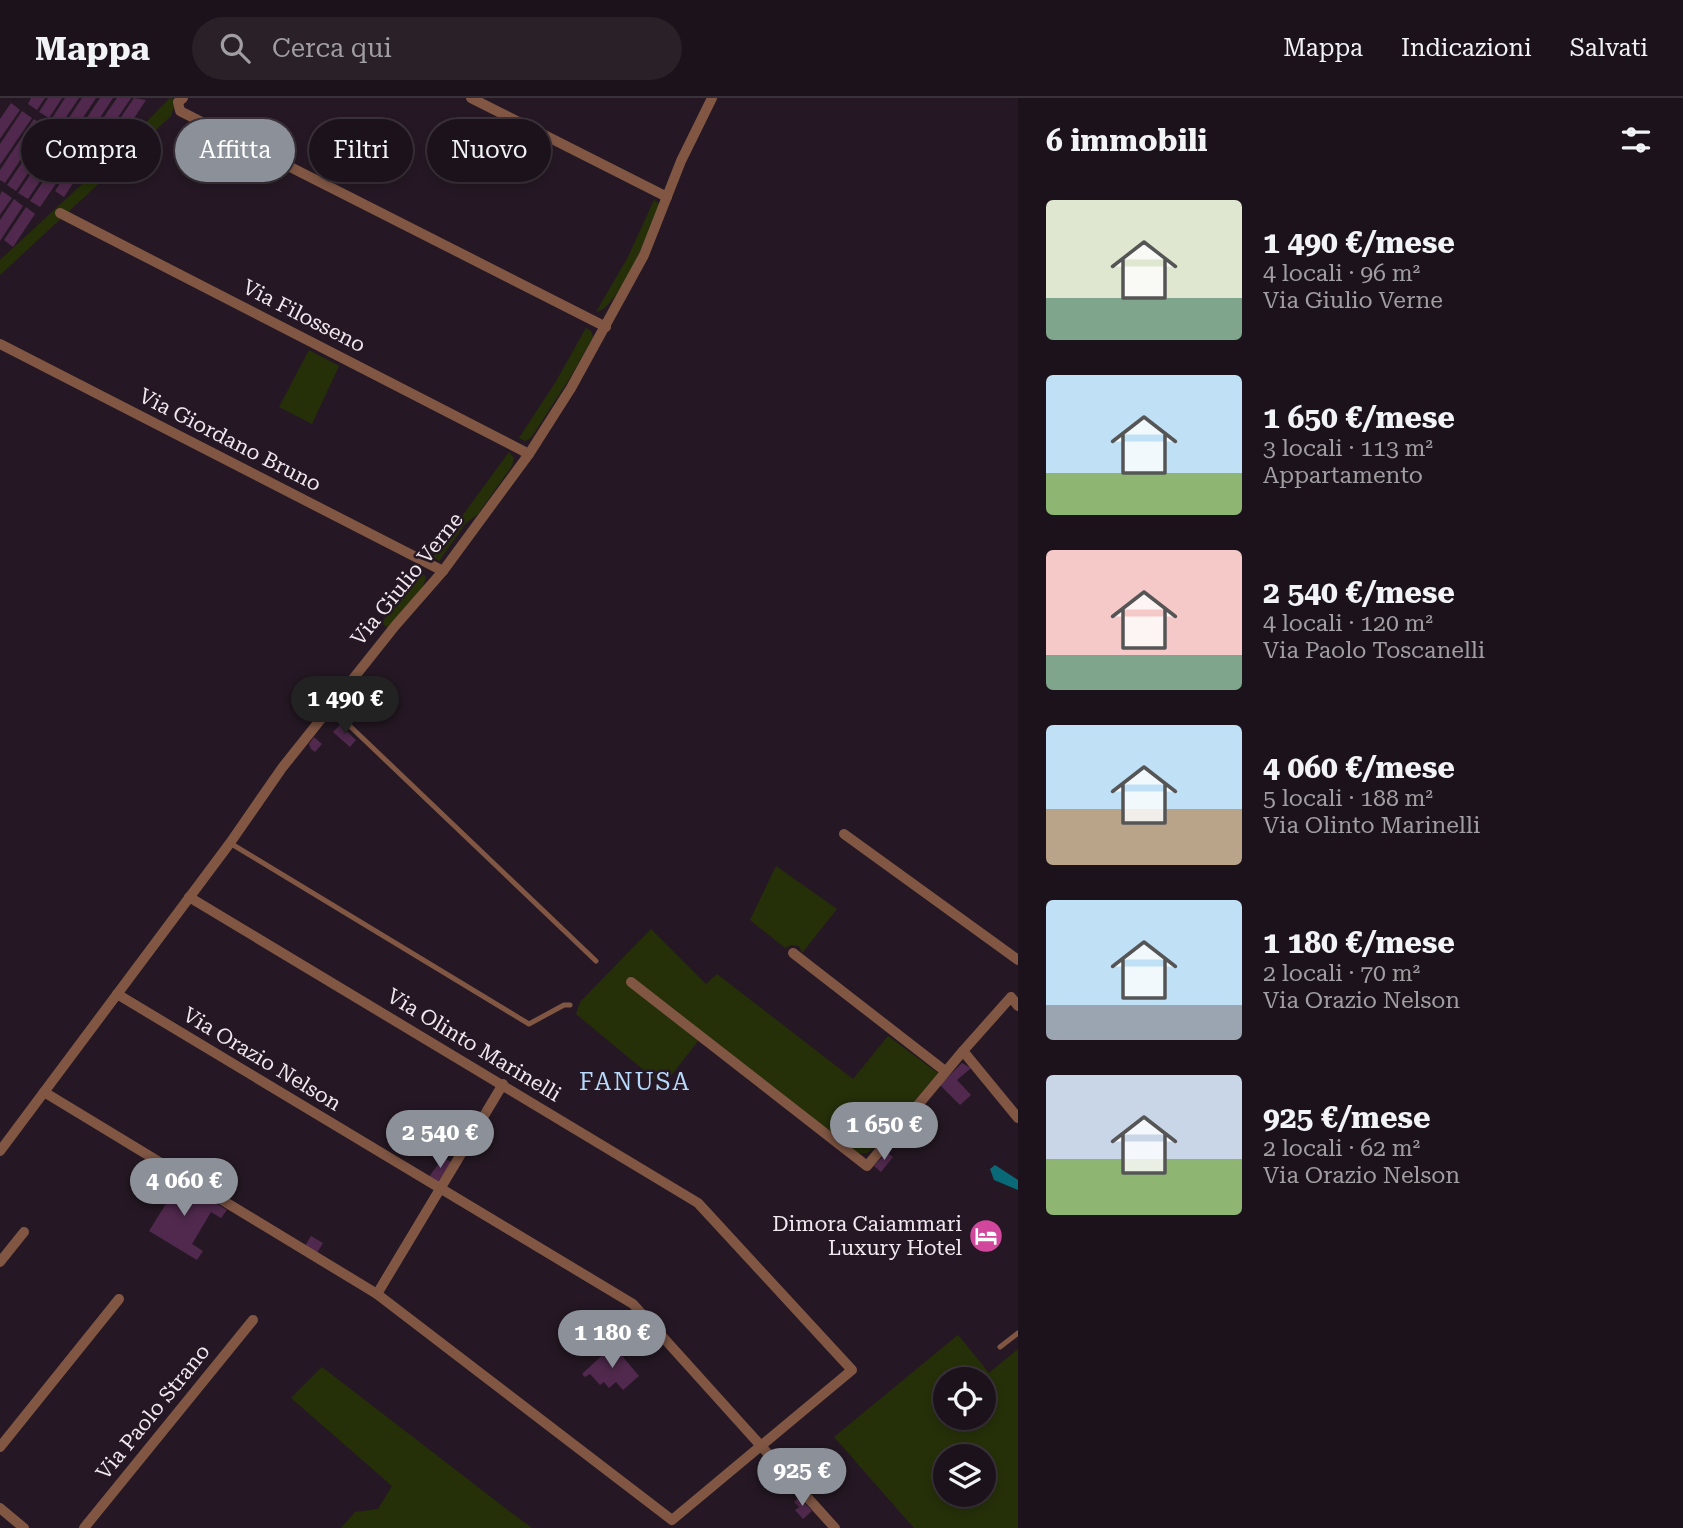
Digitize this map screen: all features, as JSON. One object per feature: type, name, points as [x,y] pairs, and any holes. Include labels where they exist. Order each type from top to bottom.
[{"type":"street","points":[[471,98],[667,197]]},
{"type":"street","name":"Via Giulio Verne","points":[[0,1151],[329,706],[443,571],[529,454],[571,388],[644,255],[681,161],[712,98]]},
{"type":"street","points":[[181,100],[180,111],[606,327]]},
{"type":"street","name":"Via Filosseno","points":[[60,213],[529,454]]},
{"type":"street","name":"Via Giordano Bruno","points":[[0,344],[443,571]]},
{"type":"street","points":[[844,834],[1018,960]]},
{"type":"street","name":"Via Olinto Marinelli","points":[[44,1092],[376,1294],[672,1520],[852,1370],[698,1203],[190,897]]},
{"type":"street","points":[[793,954],[944,1071]]},
{"type":"street","points":[[631,982],[867,1166],[944,1071],[1016,998]]},
{"type":"street","name":"Via Orazio Nelson","points":[[117,994],[633,1304],[835,1528]]},
{"type":"street","points":[[963,1051],[1018,1118]]},
{"type":"street","points":[[376,1294],[503,1084]]},
{"type":"street","points":[[0,1262],[24,1231]]},
{"type":"street","points":[[0,1447],[119,1299]]},
{"type":"street","name":"Via Paolo Strano","points":[[84,1528],[253,1320]]},
{"type":"street","points":[[0,1508],[24,1528]]},
{"type":"lane","points":[[329,706],[596,961]]},
{"type":"lane","points":[[230,843],[529,1024],[564,1005],[570,1005]]},
{"type":"lane","points":[[1000,1347],[1018,1333]]},
{"type":"green space","points":[[170,98],[176,100],[171,116],[161,125],[161,119],[149,119]]},
{"type":"green space","points":[[84,182],[100,182],[0,275],[0,260]]},
{"type":"green space","points":[[654,200],[660,204],[633,265],[615,297],[596,312],[628,257]]},
{"type":"green space","points":[[586,328],[591,331],[593,337],[573,373],[531,438],[525,441],[519,438],[555,383]]},
{"type":"green space","points":[[309,350],[339,366],[312,424],[279,407]]},
{"type":"green space","points":[[509,452],[514,458],[512,466],[478,514],[466,523],[439,561],[433,556]]},
{"type":"green space","points":[[422,572],[426,577],[423,587],[388,628],[381,623]]},
{"type":"green space","points":[[776,866],[837,909],[802,953],[799,946],[791,945],[785,948],[750,920]]},
{"type":"green space","points":[[651,929],[706,984],[717,974],[853,1079],[888,1036],[938,1073],[877,1146],[867,1153],[855,1153],[631,976],[627,981],[698,1038],[663,1086],[576,1014],[580,1002]]},
{"type":"green space","points":[[958,1335],[984,1367],[933,1367],[933,1430],[996,1430],[996,1367],[1018,1349],[1018,1528],[914,1528],[834,1437]]},
{"type":"green space","points":[[322,1367],[532,1528],[341,1528],[355,1512],[378,1509],[392,1486],[291,1398]]},
{"type":"water","points":[[995,1165],[1018,1180],[1018,1190],[994,1180],[990,1169]]},
{"type":"building","points":[[31,98],[45,98],[37,110],[28,104]]},
{"type":"building","points":[[48,98],[62,98],[49,118],[39,112]]},
{"type":"building","points":[[65,98],[79,98],[65,119],[52,119]]},
{"type":"building","points":[[82,98],[96,98],[82,119],[68,119]]},
{"type":"building","points":[[100,98],[113,98],[99,119],[86,119]]},
{"type":"building","points":[[117,98],[131,98],[117,119],[103,119]]},
{"type":"building","points":[[134,98],[146,100],[133,119],[120,119]]},
{"type":"building","points":[[11,103],[20,110],[0,139],[0,119]]},
{"type":"building","points":[[22,111],[32,118],[21,119],[21,134],[0,165],[0,144]]},
{"type":"building","points":[[21,138],[21,159],[5,183],[0,180],[0,170]]},
{"type":"building","points":[[21,164],[22,182],[16,191],[7,185]]},
{"type":"building","points":[[25,182],[39,182],[28,199],[18,193]]},
{"type":"building","points":[[43,182],[57,182],[40,207],[30,201]]},
{"type":"building","points":[[61,182],[74,182],[64,197],[55,191]]},
{"type":"building","points":[[2,191],[12,198],[0,215],[0,195]]},
{"type":"building","points":[[14,199],[23,206],[0,241],[0,220]]},
{"type":"building","points":[[26,207],[35,214],[13,247],[4,240]]},
{"type":"building","points":[[340,725],[356,740],[350,747],[333,732]]},
{"type":"building","points":[[314,737],[322,744],[315,752],[309,744]]},
{"type":"building","points":[[962,1063],[971,1068],[957,1080],[971,1095],[960,1105],[940,1085]]},
{"type":"building","points":[[443,1126],[456,1134],[458,1130],[466,1135],[455,1155],[434,1140]]},
{"type":"building","points":[[887,1152],[893,1157],[881,1172],[874,1166]]},
{"type":"building","points":[[443,1157],[451,1162],[438,1182],[429,1177]]},
{"type":"building","points":[[147,1162],[158,1168],[156,1177],[142,1169]]},
{"type":"building","points":[[166,1173],[227,1210],[221,1218],[211,1212],[192,1244],[203,1251],[197,1260],[149,1231],[177,1186],[162,1177]]},
{"type":"building","points":[[311,1236],[323,1243],[317,1253],[305,1246]]},
{"type":"building","points":[[613,1345],[639,1376],[623,1390],[616,1382],[609,1388],[604,1382],[600,1385],[590,1374],[585,1377],[582,1374]]},
{"type":"building","points":[[799,1497],[812,1511],[803,1519],[795,1510],[799,1507],[794,1502]]},
{"type":"place","name":"Dimora Caiammari Luxury Hotel","points":[[986,1236]]},
{"type":"district","name":"FANUSA","points":[[635,1082]]}]
